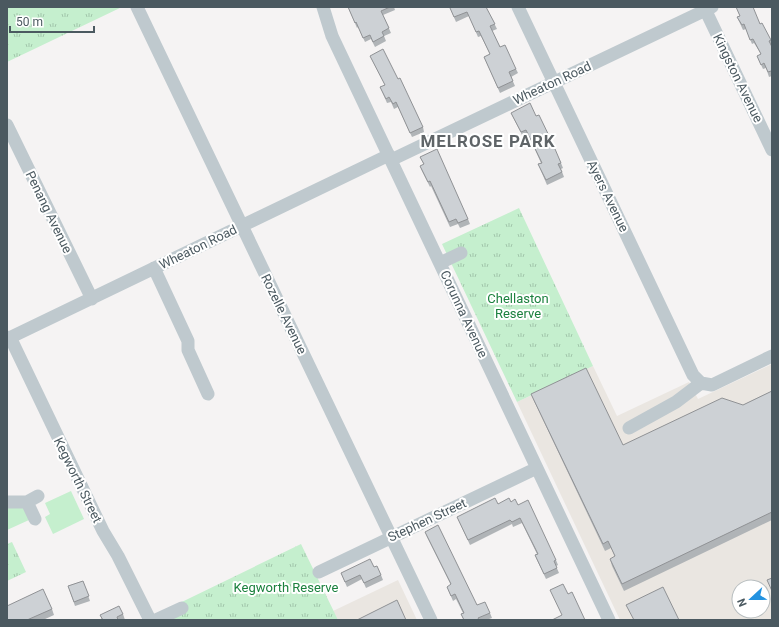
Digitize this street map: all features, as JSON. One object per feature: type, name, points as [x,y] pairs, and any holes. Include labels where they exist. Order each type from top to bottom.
[{"type":"street","name":"Rozelle Avenue","points":[[137,7],[430,620]]},
{"type":"street","name":"Corunna Avenue","points":[[323,7],[332,36],[609,620]]},
{"type":"street","name":"Ayers Avenue","points":[[518,7],[693,375],[701,383]]},
{"type":"street","name":"Wheaton Road","points":[[8,338],[92,299],[241,225],[554,82],[707,8]]},
{"type":"street","name":"Kingston Avenue","points":[[707,8],[772,150]]},
{"type":"street","name":"Penang Avenue","points":[[7,125],[92,299]]},
{"type":"street","points":[[440,263],[461,253]]},
{"type":"street","points":[[154,268],[188,341],[188,350],[208,394]]},
{"type":"street","name":"Kegworth Street","points":[[8,338],[103,531],[118,556],[150,620]]},
{"type":"street","points":[[629,428],[676,402],[701,383],[712,385],[772,356]]},
{"type":"street","name":"Stephen Street","points":[[319,572],[537,468]]},
{"type":"street","points":[[7,502],[32,499],[34,519]]},
{"type":"street","points":[[156,620],[182,608]]},
{"type":"shaded area","points":[[772,364],[772,620],[620,620],[517,402],[593,366],[617,416],[689,382],[698,399]]},
{"type":"shaded area","points":[[398,580],[417,620],[338,620],[333,611]]},
{"type":"green space","points":[[7,7],[122,7],[7,62]]},
{"type":"green space","name":"Chellaston Reserve","points":[[519,208],[593,366],[517,402],[442,244]]},
{"type":"green space","points":[[71,491],[84,519],[53,534],[45,517],[50,514],[45,503]]},
{"type":"green space","points":[[23,507],[29,520],[7,530],[7,508]]},
{"type":"green space","points":[[12,542],[26,572],[7,581],[7,544]]},
{"type":"green space","name":"Kegworth Reserve","points":[[301,544],[338,620],[160,620],[157,614]]},
{"type":"building","points":[[348,7],[390,7],[381,11],[389,28],[382,32],[384,36],[373,42],[370,35],[363,38]]},
{"type":"building","points":[[486,7],[495,24],[490,26],[500,47],[505,45],[516,69],[509,72],[513,81],[498,88],[484,57],[490,54],[479,31],[476,32],[467,12],[454,17],[450,8]]},
{"type":"building","points":[[736,7],[753,7],[760,24],[762,23],[771,40],[769,41],[772,47],[772,73],[771,71],[768,72],[764,63],[761,65],[757,56],[761,54],[753,39],[750,40],[744,24],[742,25],[737,17],[740,16]]},
{"type":"building","points":[[383,49],[398,79],[400,78],[423,127],[410,133],[396,102],[393,104],[389,97],[386,99],[380,87],[385,85],[370,56]]},
{"type":"building","points":[[530,103],[536,116],[539,115],[561,163],[558,164],[562,172],[546,180],[538,164],[542,163],[526,130],[521,132],[511,113]]},
{"type":"building","points":[[437,149],[468,219],[458,223],[456,219],[449,222],[430,181],[428,182],[420,166],[424,164],[420,157]]},
{"type":"building","points":[[586,368],[623,445],[722,398],[743,405],[772,391],[772,512],[622,584],[610,559],[615,556],[608,541],[603,544],[531,394]]},
{"type":"building","points":[[495,498],[498,504],[509,498],[511,502],[515,499],[518,505],[528,500],[556,560],[554,561],[557,568],[544,574],[535,555],[538,554],[520,518],[512,522],[510,520],[468,540],[457,517]]},
{"type":"building","points":[[438,525],[477,605],[485,602],[490,613],[478,618],[479,620],[464,620],[461,614],[464,613],[455,594],[451,596],[447,587],[451,584],[425,532]]},
{"type":"building","points":[[370,559],[374,567],[377,566],[381,575],[364,583],[360,575],[345,582],[341,573]]},
{"type":"building","points":[[772,578],[772,591],[771,579],[770,579]]},
{"type":"building","points":[[83,581],[89,596],[74,602],[68,586]]},
{"type":"building","points":[[563,584],[568,594],[572,592],[585,620],[552,620],[562,615],[550,590]]},
{"type":"building","points":[[663,587],[679,620],[634,620],[626,605]]},
{"type":"building","points":[[43,589],[52,609],[27,620],[7,620],[7,606]]},
{"type":"building","points":[[397,600],[406,620],[357,620]]},
{"type":"building","points":[[119,606],[123,614],[117,617],[118,620],[103,620],[100,615]]},
{"type":"district","name":"MELROSE PARK","points":[[488,141]]}]
